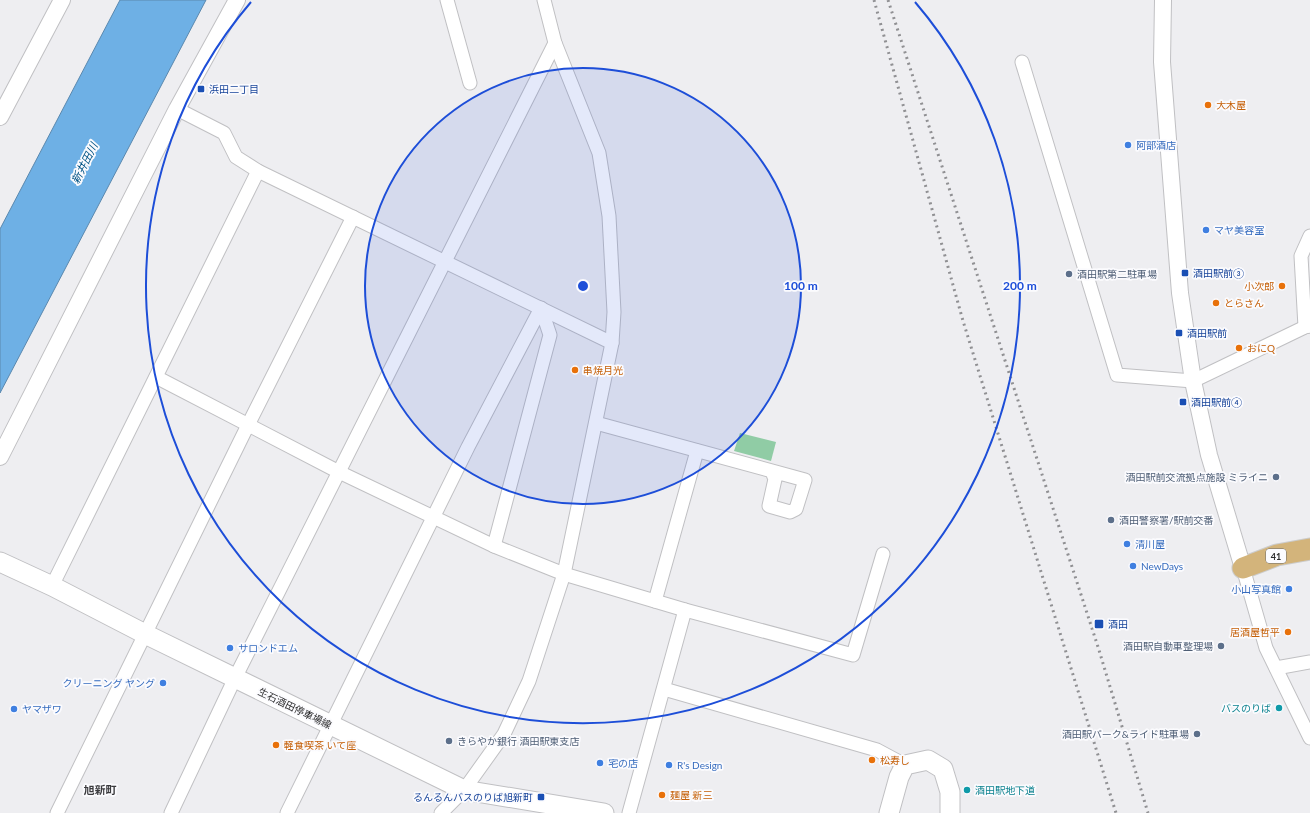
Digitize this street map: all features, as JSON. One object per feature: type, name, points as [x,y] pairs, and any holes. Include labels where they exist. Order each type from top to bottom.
[{"type":"main road","name":"41","points":[[1243,568],[1277,555],[1310,549]]},
{"type":"main road","name":"生石酒田停車場線","points":[[0,562],[52,586],[145,634],[464,790],[604,813]]},
{"type":"main road","points":[[889,813],[899,777],[905,765],[928,760],[943,769],[950,792],[950,813]]},
{"type":"street","points":[[0,117],[62,0]]},
{"type":"street","points":[[0,457],[177,109],[237,0]]},
{"type":"street","points":[[447,0],[470,83]]},
{"type":"street","points":[[441,813],[464,790],[504,734],[529,681],[564,574],[612,343],[614,312],[609,216],[599,153],[555,43],[544,0]]},
{"type":"street","points":[[1163,0],[1162,62],[1180,293],[1193,380],[1209,455],[1266,648],[1276,668],[1305,716],[1310,738]]},
{"type":"street","points":[[171,813],[235,678],[555,43]]},
{"type":"street","points":[[1022,62],[1117,375],[1193,380],[1307,326],[1301,256],[1310,236]]},
{"type":"street","points":[[177,109],[224,133],[236,157],[258,171],[612,343]]},
{"type":"street","points":[[52,586],[258,171]]},
{"type":"street","points":[[57,813],[248,425],[353,217]]},
{"type":"street","points":[[287,813],[332,726],[470,443],[540,308]]},
{"type":"street","points":[[494,546],[550,335],[540,308]]},
{"type":"street","points":[[156,377],[339,472],[494,546],[564,574],[685,610],[853,655],[883,554]]},
{"type":"street","points":[[596,423],[772,472]]},
{"type":"street","points":[[655,601],[697,452]]},
{"type":"street","points":[[629,813],[685,610]]},
{"type":"street","points":[[1276,668],[1310,662]]},
{"type":"street","points":[[664,689],[877,750],[905,765]]},
{"type":"green space","points":[[740,433],[776,442],[771,461],[734,451]]},
{"type":"water","name":"新井田川","points":[[120,0],[206,0],[0,393],[0,229]]},
{"type":"railway","points":[[874,0],[963,321],[1116,813]]},
{"type":"railway","points":[[888,0],[1099,650],[1148,813]]},
{"type":"place","name":"浜田二丁目","points":[[201,89]]},
{"type":"place","name":"大木屋","points":[[1208,105]]},
{"type":"place","name":"阿部酒店","points":[[1128,145]]},
{"type":"place","name":"マヤ美容室","points":[[1206,230]]},
{"type":"place","name":"酒田駅前③","points":[[1185,273]]},
{"type":"place","name":"酒田駅第二駐車場","points":[[1069,274]]},
{"type":"place","name":"小次郎","points":[[1282,286]]},
{"type":"place","name":"とらさん","points":[[1216,303]]},
{"type":"place","name":"酒田駅前","points":[[1179,333]]},
{"type":"place","name":"おにQ","points":[[1239,348]]},
{"type":"place","name":"串焼月光","points":[[575,370]]},
{"type":"place","name":"酒田駅前④","points":[[1183,402]]},
{"type":"place","name":"酒田駅前交流拠点施設 ミライニ","points":[[1276,477]]},
{"type":"place","name":"酒田警察署/駅前交番","points":[[1111,520]]},
{"type":"place","name":"清川屋","points":[[1127,544]]},
{"type":"place","name":"NewDays","points":[[1133,566]]},
{"type":"place","name":"小山写真館","points":[[1289,589]]},
{"type":"place","name":"酒田","points":[[1099,624]]},
{"type":"place","name":"居酒屋哲平","points":[[1288,632]]},
{"type":"place","name":"酒田駅自動車整理場","points":[[1221,646]]},
{"type":"place","name":"サロンドエム","points":[[230,648]]},
{"type":"place","name":"クリーニング ヤング","points":[[163,683]]},
{"type":"place","name":"バスのりば","points":[[1279,708]]},
{"type":"place","name":"ヤマザワ","points":[[14,709]]},
{"type":"place","name":"酒田駅パーク&ライド駐車場","points":[[1197,734]]},
{"type":"place","name":"きらやか銀行 酒田駅東支店","points":[[449,741]]},
{"type":"place","name":"軽食喫茶 いて座","points":[[276,745]]},
{"type":"place","name":"松寿し","points":[[872,760]]},
{"type":"place","name":"宅の店","points":[[600,763]]},
{"type":"place","name":"R's Design","points":[[669,765]]},
{"type":"place","name":"酒田駅地下道","points":[[967,790]]},
{"type":"place","name":"麺屋 新三","points":[[662,795]]},
{"type":"place","name":"るんるんバスのりば旭新町","points":[[541,797]]},
{"type":"district","name":"旭新町","points":[[100,789]]}]
